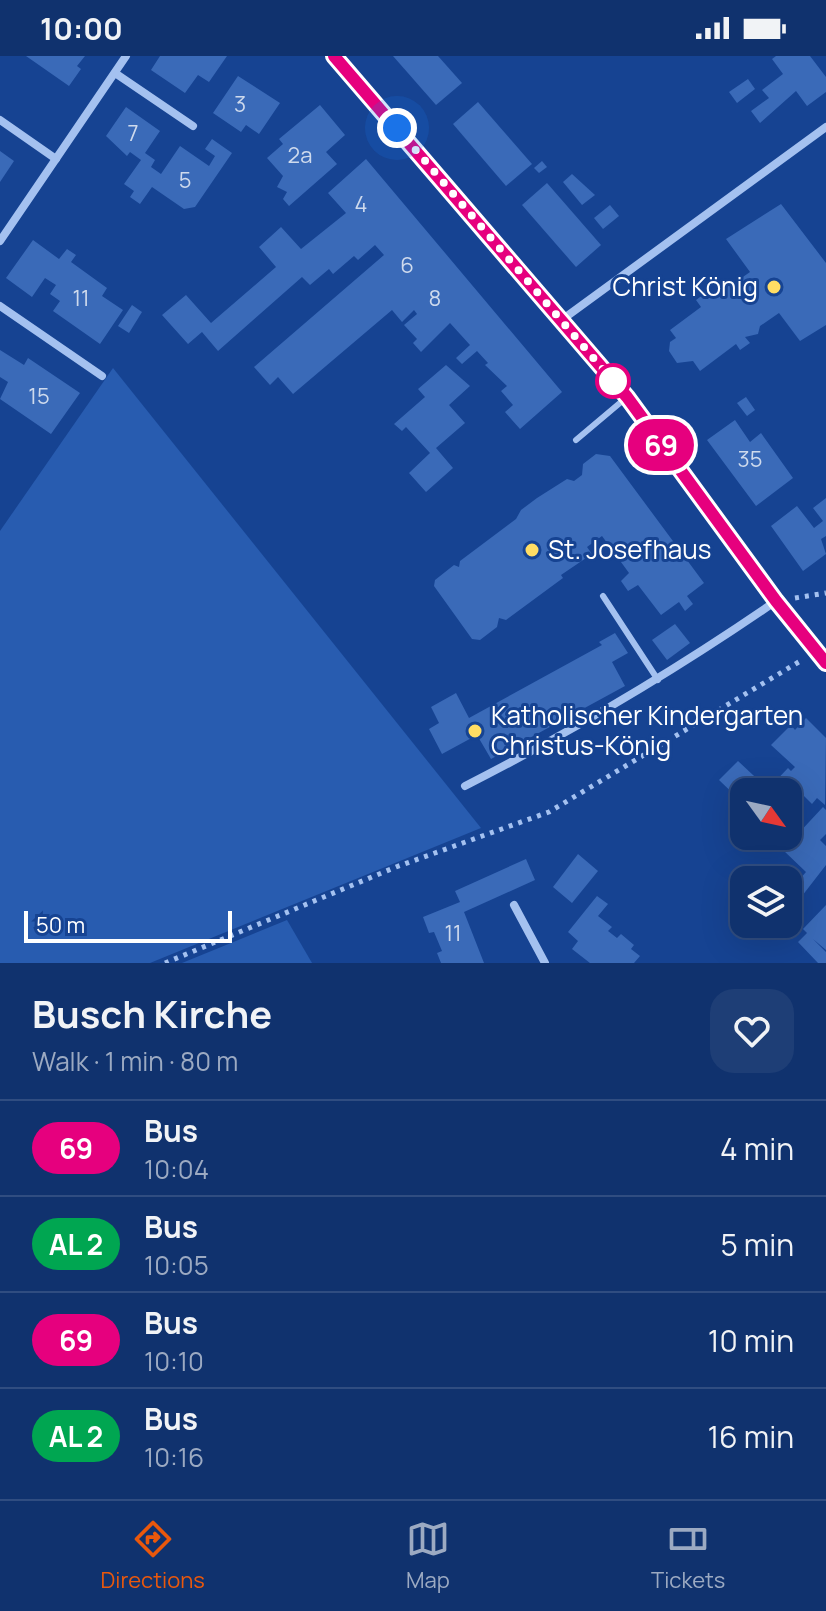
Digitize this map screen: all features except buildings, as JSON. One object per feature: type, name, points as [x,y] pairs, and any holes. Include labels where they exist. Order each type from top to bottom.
[{"type":"street","points":[[0,241],[126,56]]},
{"type":"street","points":[[334,56],[627,397],[776,601],[826,663]]},
{"type":"street","points":[[115,73],[193,126]]},
{"type":"street","points":[[0,120],[56,159]]},
{"type":"street","points":[[563,319],[826,127]]},
{"type":"street","points":[[0,306],[102,376]]},
{"type":"street","points":[[465,786],[542,747],[658,680],[776,601]]},
{"type":"street","points":[[514,905],[545,963]]},
{"type":"lane","points":[[576,440],[627,397]]},
{"type":"lane","points":[[603,596],[658,680]]},
{"type":"path","points":[[776,601],[826,593]]},
{"type":"path","points":[[165,963],[396,867],[549,812],[762,686],[815,651]]},
{"type":"shaded area","points":[[113,368],[481,828],[150,963],[0,963],[0,531]]},
{"type":"shaded area","points":[[287,920],[312,963],[182,963]]},
{"type":"bus line","name":"69","points":[[334,56],[627,397],[776,601],[826,663]]},
{"type":"place","name":"Christ König","points":[[774,287]]},
{"type":"place","name":"St. Josefhaus","points":[[532,550]]},
{"type":"place","name":"Katholischer Kindergarten Christus-König","points":[[475,731]]},
{"type":"route","points":[[397,128],[613,381]]}]
